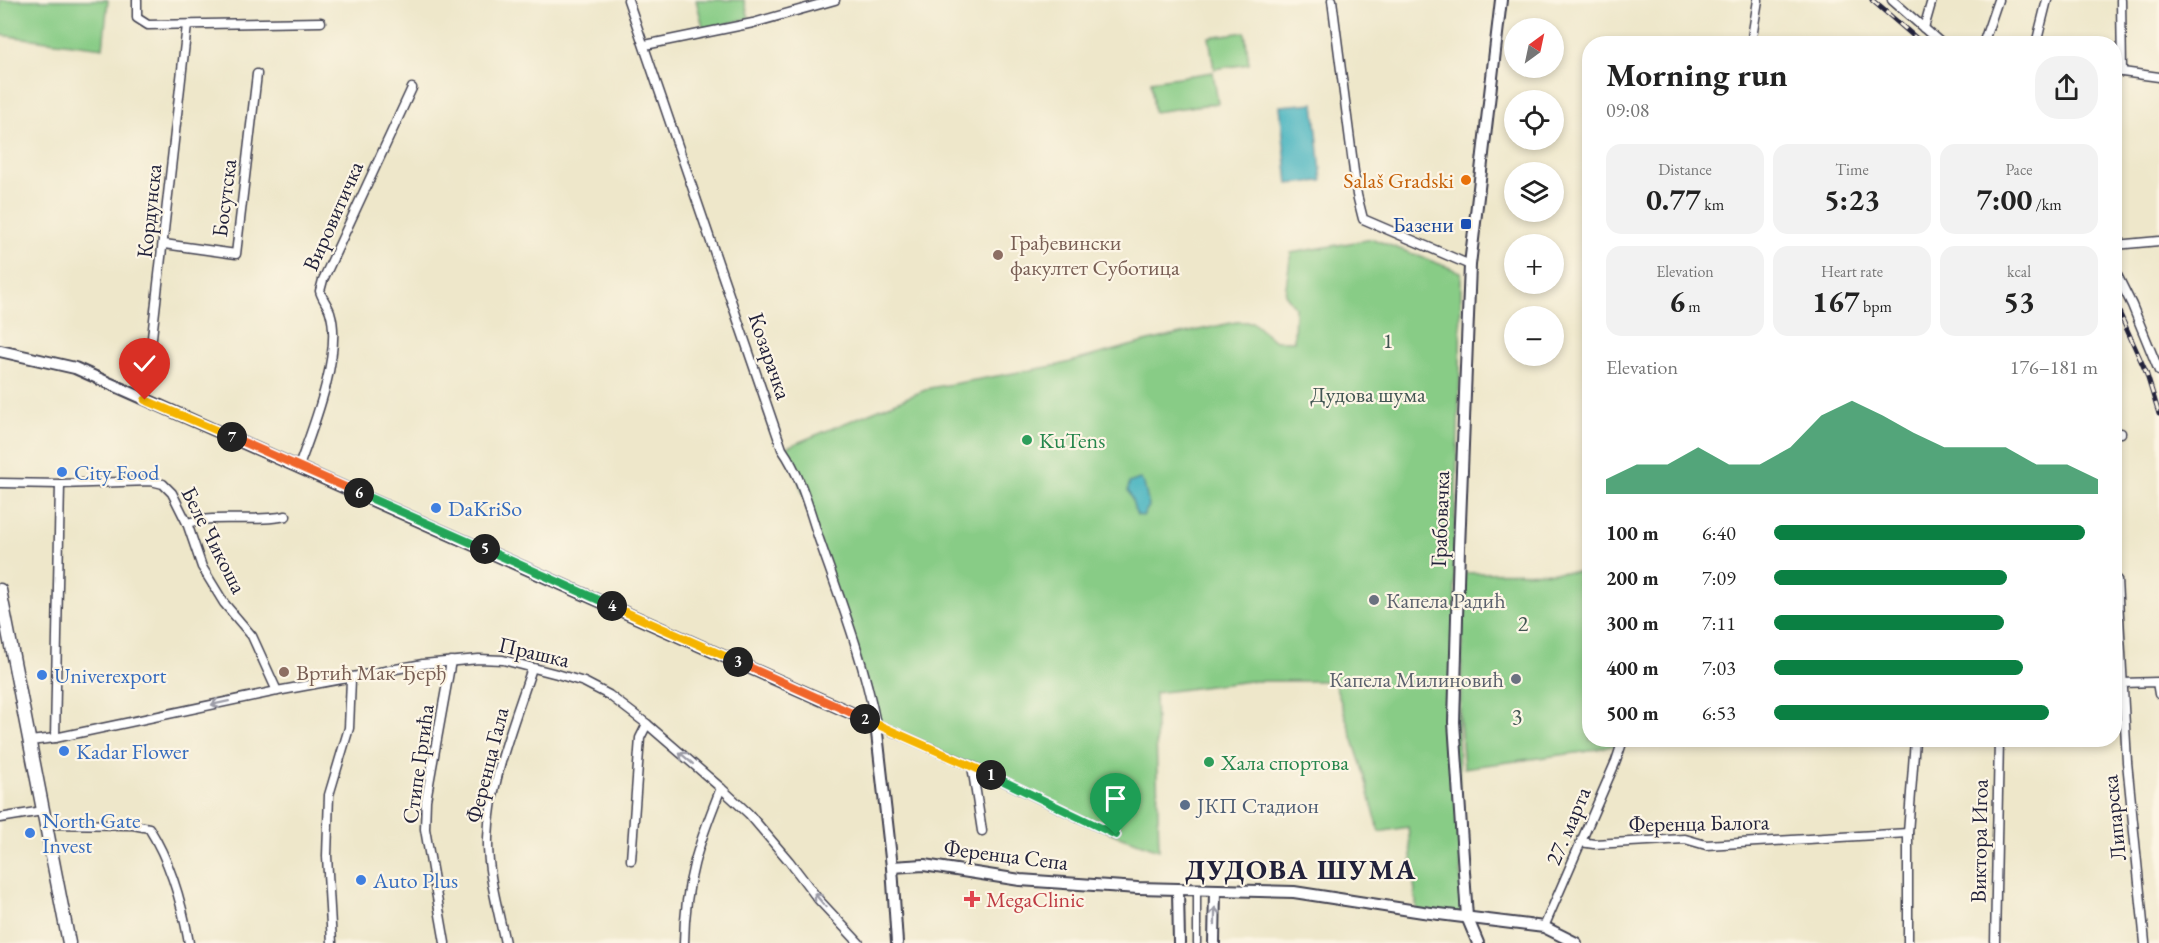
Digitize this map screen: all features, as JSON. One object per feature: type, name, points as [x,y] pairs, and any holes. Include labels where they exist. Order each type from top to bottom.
[{"type":"main road","points":[[0,590],[69,943]]},
{"type":"street","points":[[137,0],[136,14],[139,21],[148,25],[321,22]]},
{"type":"street","name":"Козарачка","points":[[628,0],[783,449],[796,473],[838,593],[870,693],[876,724]]},
{"type":"street","points":[[645,45],[753,23],[835,0]]},
{"type":"street","points":[[1332,0],[1357,195],[1363,219],[1470,265]]},
{"type":"street","name":"Грабовачка","points":[[1478,943],[1467,918],[1454,722],[1470,265],[1500,0]]},
{"type":"street","points":[[1752,36],[1758,0]]},
{"type":"street","points":[[1892,0],[1933,36]]},
{"type":"street","points":[[1924,28],[1932,0]]},
{"type":"street","points":[[1986,36],[1998,0]]},
{"type":"street","points":[[2038,36],[2048,0]]},
{"type":"street","points":[[2120,36],[2121,0]]},
{"type":"street","name":"Кордунска","points":[[145,400],[187,25]]},
{"type":"street","points":[[2122,72],[2159,77]]},
{"type":"street","name":"Босутска","points":[[164,244],[236,254],[257,74]]},
{"type":"street","name":"Вировитичка","points":[[299,466],[319,412],[332,347],[333,327],[330,311],[320,291],[322,280],[412,88]]},
{"type":"street","points":[[2122,244],[2159,241]]},
{"type":"street","points":[[2122,284],[2133,305],[2159,370]]},
{"type":"street","points":[[0,351],[75,368],[876,724],[892,867],[897,943]]},
{"type":"street","name":"Беле Чикоша","points":[[0,483],[151,481],[163,484],[172,493],[187,524],[202,567],[224,603],[252,636],[277,691]]},
{"type":"street","points":[[55,738],[60,484]]},
{"type":"street","points":[[187,524],[197,520],[266,520],[286,516]]},
{"type":"street","name":"Прашка","points":[[30,741],[55,738],[277,691],[423,664],[479,659],[503,660],[584,682],[609,695],[647,724],[749,814],[818,899],[859,943]]},
{"type":"street","name":"Стипе Гргића","points":[[445,943],[425,829],[426,800],[451,661]]},
{"type":"street","name":"Ференца Гала","points":[[505,943],[491,873],[489,830],[498,776],[532,668]]},
{"type":"street","points":[[332,943],[327,856],[329,795],[350,728],[351,679]]},
{"type":"street","points":[[2122,683],[2157,682],[2159,694]]},
{"type":"street","name":"Липарска","points":[[2122,683],[2127,762],[2145,943]]},
{"type":"street","points":[[631,860],[640,738],[647,724]]},
{"type":"street","name":"Ференца Сепа","points":[[876,724],[972,766],[1116,835]]},
{"type":"street","name":"27. марта","points":[[1544,927],[1621,747]]},
{"type":"street","points":[[1908,943],[1908,833],[1914,747]]},
{"type":"street","name":"Виктора Игоа","points":[[1995,943],[1999,747]]},
{"type":"street","points":[[972,766],[982,831]]},
{"type":"street","points":[[684,943],[687,893],[693,861],[721,788]]},
{"type":"street","points":[[0,818],[42,811]]},
{"type":"street","points":[[46,824],[133,825],[149,828],[159,844],[183,908],[189,943]]},
{"type":"street","name":"Ференца Балога","points":[[1581,842],[1594,844],[1685,839],[1706,845],[1908,833]]},
{"type":"street","name":"Ференца Сепа","points":[[892,867],[924,865],[1020,880],[1178,890],[1294,892],[1544,927],[1576,943]]},
{"type":"street","points":[[1178,890],[1179,943]]},
{"type":"street","points":[[1197,890],[1197,943]]},
{"type":"street","points":[[1214,943],[1215,890]]},
{"type":"green space","points":[[0,0],[108,0],[103,48],[0,35]]},
{"type":"green space","points":[[696,0],[744,0],[749,18],[704,30]]},
{"type":"green space","points":[[1245,32],[1249,64],[1214,69],[1209,37]]},
{"type":"green space","points":[[1213,72],[1218,103],[1154,112],[1151,81]]},
{"type":"green space","points":[[1373,239],[1461,272],[1454,547],[1462,913],[1417,911],[1408,827],[1379,832],[1364,774],[1334,681],[1250,681],[1155,693],[1159,850],[1116,835],[876,724],[870,693],[796,473],[782,449],[930,388],[1059,365],[1148,341],[1236,322],[1252,322],[1275,341],[1294,341],[1295,307],[1285,294],[1291,253]]},
{"type":"green space","points":[[1582,572],[1582,747],[1606,747],[1464,768],[1460,720],[1464,573]]},
{"type":"water","points":[[1314,103],[1322,181],[1288,184],[1280,106]]},
{"type":"water","points":[[1140,479],[1144,484],[1149,506],[1143,516],[1137,515],[1128,491],[1129,483]]},
{"type":"railway","points":[[1872,0],[1914,36]]},
{"type":"railway","points":[[2122,319],[2146,372],[2159,414]]},
{"type":"place","name":"Salaš Gradski","points":[[1466,180]]},
{"type":"place","name":"Базени","points":[[1466,224]]},
{"type":"place","name":"Грађевински факултет Суботица","points":[[998,255]]},
{"type":"place","name":"KuTens","points":[[1027,440]]},
{"type":"place","name":"City Food","points":[[62,472]]},
{"type":"place","name":"DaKriSo","points":[[436,508]]},
{"type":"place","name":"Капела Радић","points":[[1374,600]]},
{"type":"place","name":"Вртић Мак Ђерђ","points":[[284,672]]},
{"type":"place","name":"Univerexport","points":[[42,675]]},
{"type":"place","name":"Капела Милиновић","points":[[1516,679]]},
{"type":"place","name":"Kadar Flower","points":[[64,751]]},
{"type":"place","name":"Хала спортова","points":[[1209,762]]},
{"type":"place","name":"ЈКП Стадион","points":[[1185,805]]},
{"type":"place","name":"North Gate Invest","points":[[30,833]]},
{"type":"place","name":"Auto Plus","points":[[361,880]]},
{"type":"place","name":"MegaClinic","points":[[972,899]]},
{"type":"district","name":"ДУДОВА ШУМА","points":[[1301,869]]},
{"type":"route","points":[[145,400],[299,466],[972,766],[1116,835]]},
{"type":"park label","name":"1","points":[[1388,340]]},
{"type":"park label","name":"Дудова шума","points":[[1368,394]]},
{"type":"park label","name":"2","points":[[1523,623]]},
{"type":"park label","name":"3","points":[[1517,716]]}]
